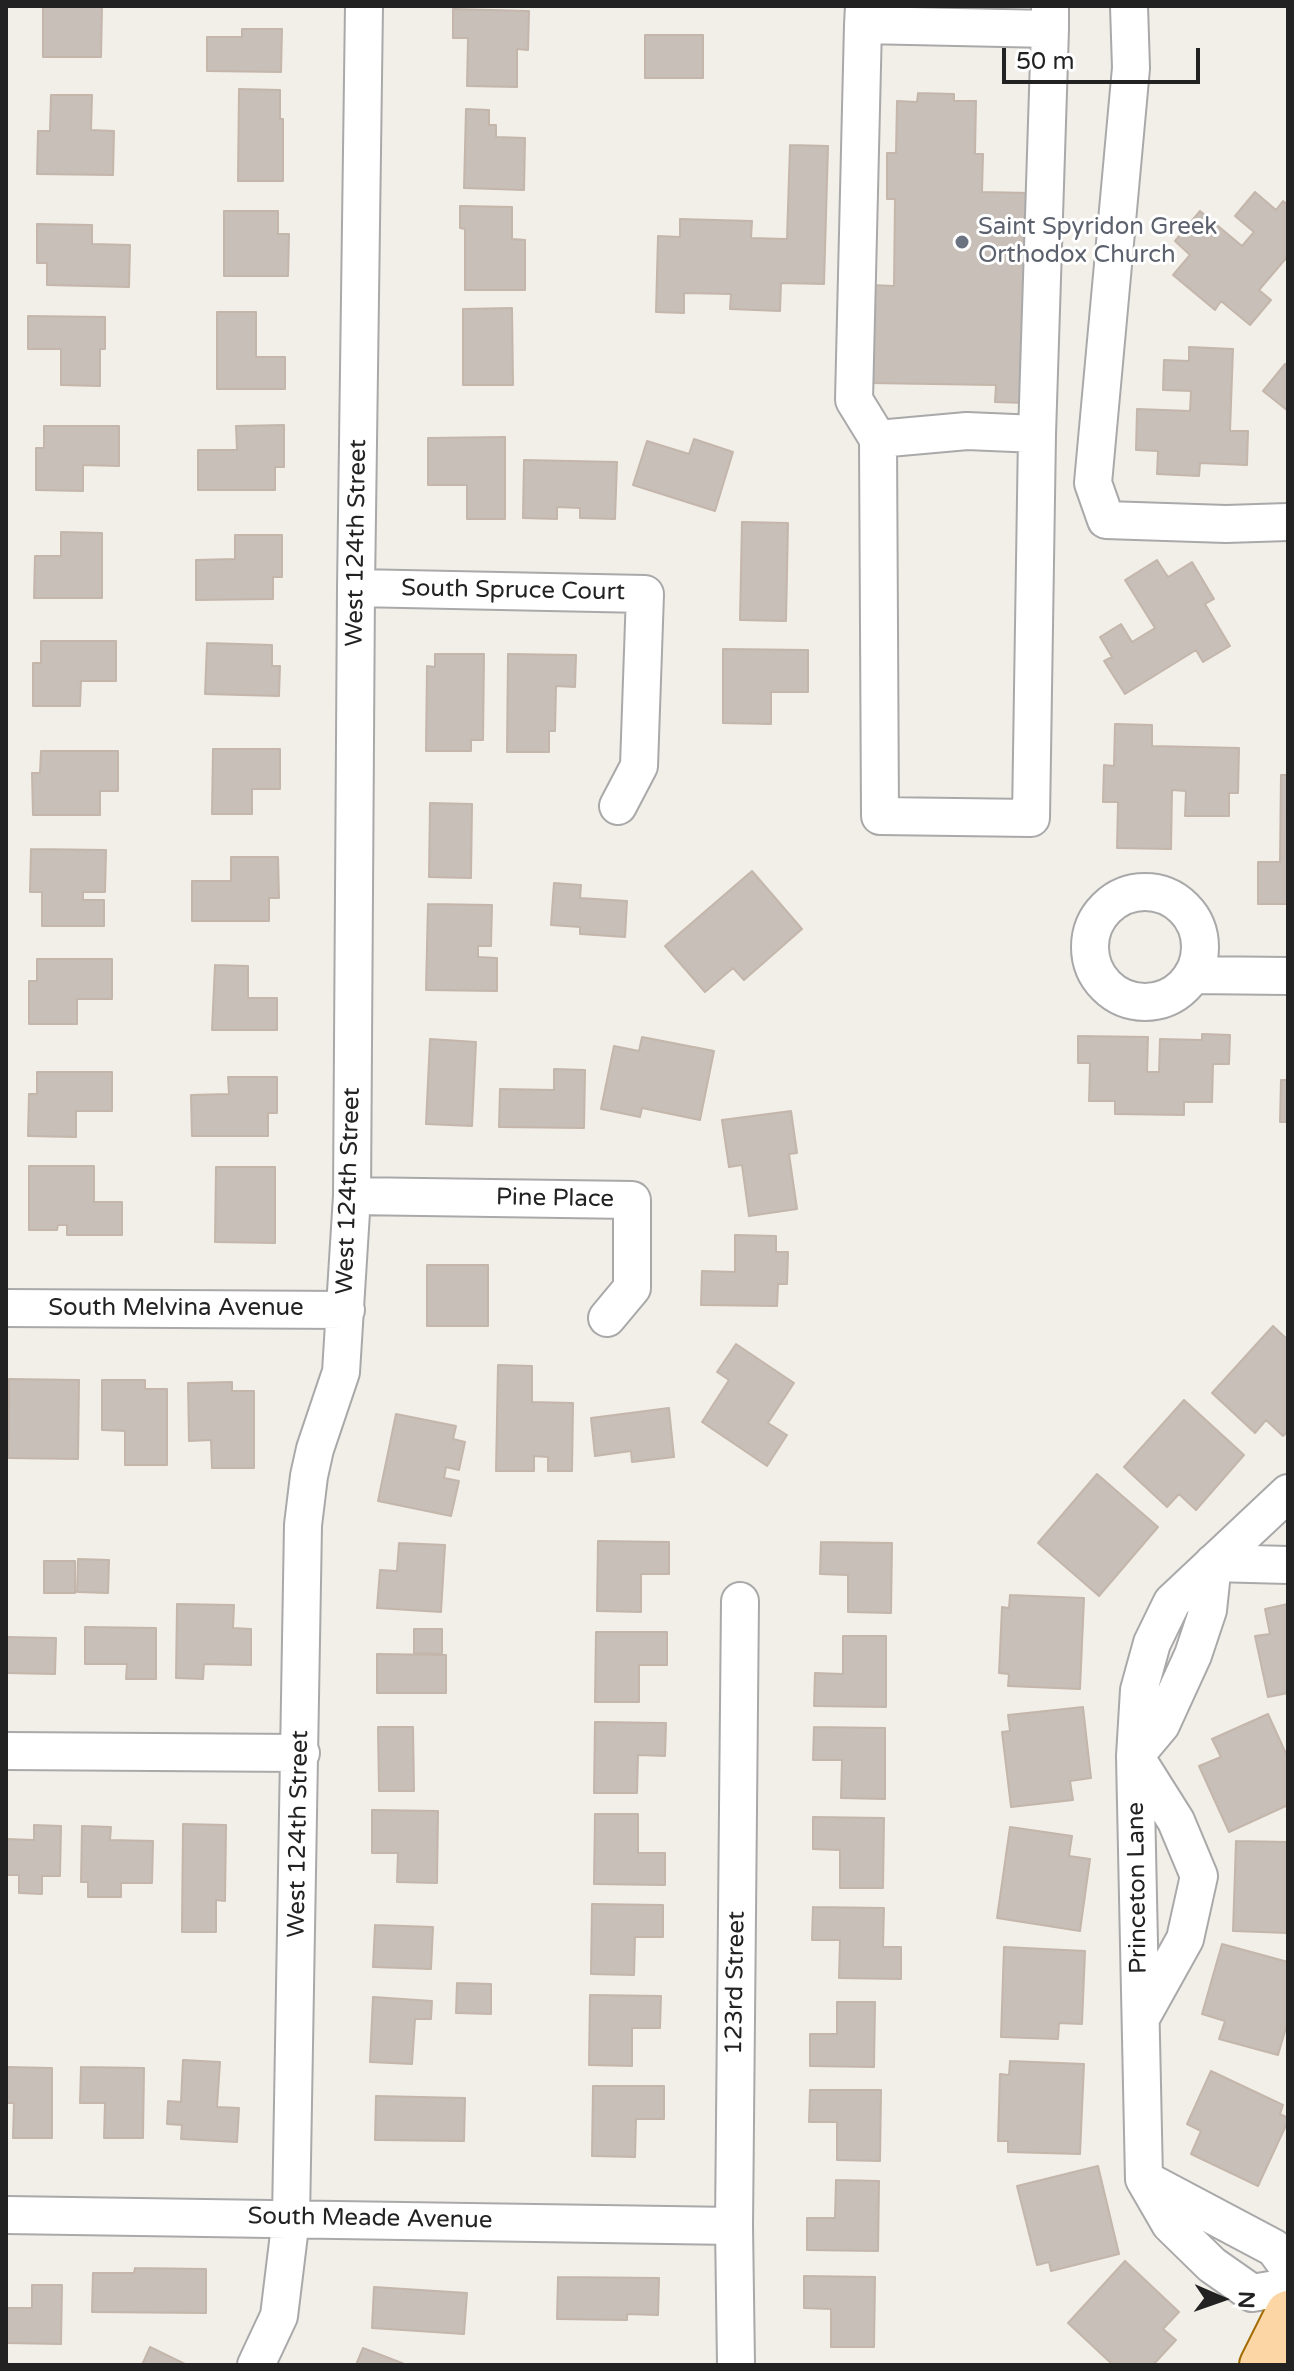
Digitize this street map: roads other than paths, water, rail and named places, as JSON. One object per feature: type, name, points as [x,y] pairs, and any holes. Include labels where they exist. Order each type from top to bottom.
[{"type":"main road","points":[[1262,2365],[1288,2313]]},
{"type":"street","name":"West 124th Street","points":[[256,2365],[279,2316],[291,2218],[303,1525],[315,1449],[341,1372],[352,1196],[364,6]]},
{"type":"street","points":[[1129,6],[1131,68],[1093,483],[1106,520],[1226,524],[1288,522]]},
{"type":"street","points":[[864,16],[1050,17],[1037,434],[1031,818],[880,816],[878,439],[854,400],[864,16]]},
{"type":"street","points":[[878,439],[967,431],[1037,434]]},
{"type":"street","name":"South Spruce Court","points":[[356,588],[645,594],[639,766],[618,806]]},
{"type":"street","points":[[1192,975],[1288,976]]},
{"type":"street","name":"Pine Place","points":[[352,1196],[632,1200],[632,1288],[607,1318]]},
{"type":"street","name":"South Melvina Avenue","points":[[6,1308],[346,1310]]},
{"type":"street","points":[[1135,1756],[1161,1725],[1193,1655],[1208,1610],[1213,1563],[1288,1493]]},
{"type":"street","points":[[1213,1563],[1288,1565]]},
{"type":"street","name":"123rd Street","points":[[736,2365],[734,2226],[740,1601]]},
{"type":"street","points":[[6,1751],[301,1753]]},
{"type":"street","name":"Princeton Lane","points":[[1135,1756],[1176,1821],[1199,1876],[1185,1939],[1140,2020]]},
{"type":"street","name":"Princeton Lane","points":[[1135,1756],[1144,2179],[1170,2224],[1212,2265],[1252,2293],[1288,2287]]},
{"type":"street","points":[[1144,2179],[1274,2248],[1288,2267]]},
{"type":"street","name":"South Meade Avenue","points":[[6,2215],[734,2226]]},
{"type":"place","name":"Saint Spyridon Greek Orthodox Church","points":[[962,242]]}]
